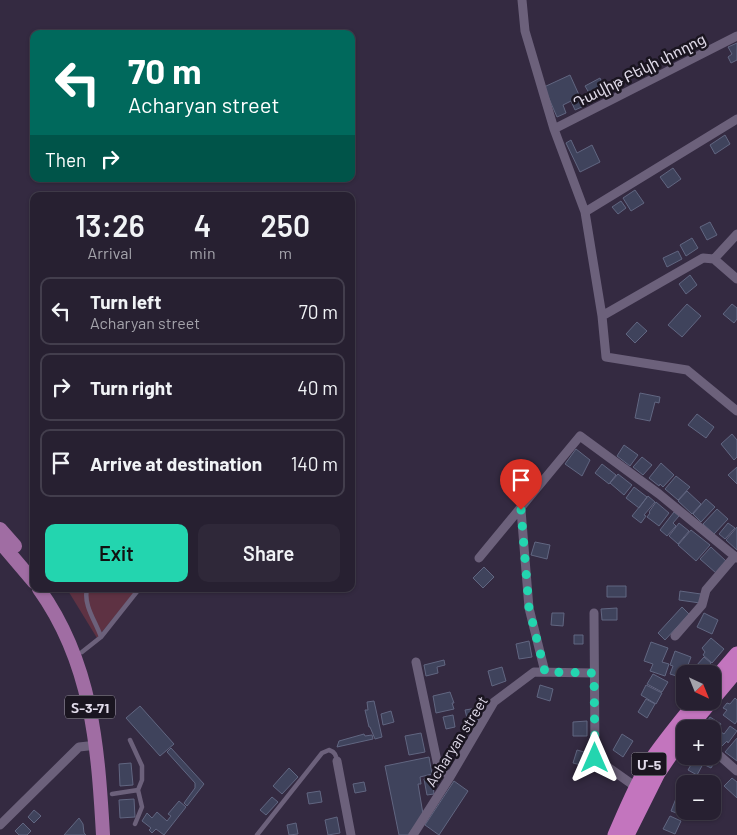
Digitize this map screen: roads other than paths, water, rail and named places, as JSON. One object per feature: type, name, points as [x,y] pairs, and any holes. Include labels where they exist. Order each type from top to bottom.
[{"type":"highway","points":[[721,673],[737,654]]},
{"type":"highway","points":[[721,689],[737,670]]},
{"type":"highway","name":"Մ-5","points":[[615,835],[636,787],[655,755],[690,710]]},
{"type":"highway","points":[[695,720],[704,710]]},
{"type":"highway","name":"Մ-5","points":[[631,833],[658,773],[676,746]]},
{"type":"main road","points":[[0,529],[30,563]]},
{"type":"main road","points":[[0,542],[30,577]]},
{"type":"main road","name":"Տ-3-71","points":[[41,592],[56,617],[76,658],[89,701],[96,745],[104,835]]},
{"type":"main road","name":"Տ-3-71","points":[[52,592],[74,631],[96,692],[103,725],[107,759],[112,835]]},
{"type":"street","points":[[522,0],[524,30],[554,129],[586,212],[602,316],[606,357],[687,370],[737,412]]},
{"type":"street","name":"Դավիթ Բեկի փողոց","points":[[554,129],[737,36]]},
{"type":"street","points":[[586,212],[737,119]]},
{"type":"street","points":[[714,259],[737,234]]},
{"type":"street","points":[[602,316],[703,258],[714,259],[737,279]]},
{"type":"street","points":[[479,558],[521,510],[580,436],[659,494],[736,557],[706,590],[702,605],[675,636]]},
{"type":"street","points":[[521,510],[529,608],[545,672]]},
{"type":"street","points":[[594,613],[595,758],[636,787]]},
{"type":"street","points":[[416,662],[438,766],[450,777]]},
{"type":"street","name":"Acharyan street","points":[[414,835],[494,702],[534,672],[594,673]]},
{"type":"street","points":[[0,825],[79,747],[96,745]]},
{"type":"street","points":[[721,757],[737,771]]},
{"type":"street","points":[[338,761],[351,835]]},
{"type":"lane","points":[[86,592],[87,603],[101,637]]},
{"type":"lane","points":[[82,652],[101,637],[137,592]]},
{"type":"lane","points":[[130,740],[142,766],[142,780],[138,790],[142,807],[135,824]]},
{"type":"lane","points":[[257,835],[322,754],[329,750],[333,751],[338,761]]},
{"type":"lane","points":[[112,794],[138,790]]}]
